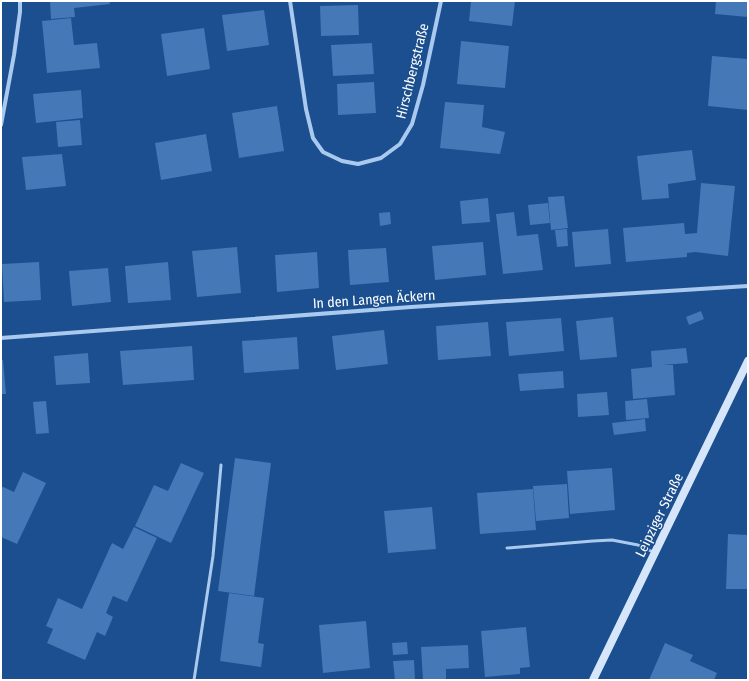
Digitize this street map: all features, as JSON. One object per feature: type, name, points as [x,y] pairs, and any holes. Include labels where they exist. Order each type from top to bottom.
[{"type":"street","points":[[1,126],[14,54],[20,12],[20,1]]},
{"type":"street","name":"Hirschbergstraße","points":[[290,1],[306,109],[313,138],[323,152],[342,161],[358,164],[381,158],[400,144],[412,124],[425,78],[440,1]]},
{"type":"street","name":"In den Langen Äckern","points":[[1,338],[411,307],[748,286]]},
{"type":"street","name":"Leipziger Straße","points":[[593,680],[748,361]]},
{"type":"lane","points":[[194,680],[213,556],[221,465]]},
{"type":"lane","points":[[507,548],[612,540],[638,545],[655,553]]},
{"type":"building","points":[[50,1],[109,1],[110,4],[74,8],[75,17],[51,19]]},
{"type":"building","points":[[471,1],[515,1],[512,26],[469,21]]},
{"type":"building","points":[[716,1],[748,1],[748,17],[715,14]]},
{"type":"building","points":[[358,5],[359,35],[321,36],[320,6]]},
{"type":"building","points":[[264,10],[269,45],[227,51],[222,15]]},
{"type":"building","points":[[71,18],[74,45],[97,43],[100,68],[47,73],[42,21]]},
{"type":"building","points":[[204,28],[210,69],[167,76],[161,34]]},
{"type":"building","points":[[461,41],[509,46],[505,88],[457,84]]},
{"type":"building","points":[[372,43],[374,74],[333,76],[331,45]]},
{"type":"building","points":[[712,56],[748,59],[748,110],[708,106]]},
{"type":"building","points":[[374,82],[376,113],[338,115],[337,84]]},
{"type":"building","points":[[81,90],[83,118],[36,123],[33,94]]},
{"type":"building","points":[[445,102],[484,105],[482,127],[505,132],[500,154],[440,148]]},
{"type":"building","points":[[277,106],[284,151],[239,158],[232,113]]},
{"type":"building","points":[[80,120],[82,145],[58,147],[56,122]]},
{"type":"building","points":[[206,134],[212,171],[161,180],[155,143]]},
{"type":"building","points":[[692,150],[696,180],[668,184],[669,198],[642,200],[637,156]]},
{"type":"building","points":[[62,154],[66,186],[26,190],[22,157]]},
{"type":"building","points":[[701,183],[735,186],[728,256],[695,252],[687,253],[687,257],[626,262],[623,228],[684,223],[685,234],[697,233]]},
{"type":"building","points":[[564,196],[568,228],[551,230],[548,197]]},
{"type":"building","points":[[488,198],[490,222],[462,224],[460,201]]},
{"type":"building","points":[[548,203],[550,223],[530,225],[528,205]]},
{"type":"building","points":[[390,212],[391,224],[380,226],[379,213]]},
{"type":"building","points":[[514,212],[517,236],[538,234],[543,270],[503,274],[496,214]]},
{"type":"building","points":[[567,229],[568,246],[557,247],[555,230]]},
{"type":"building","points":[[608,229],[611,264],[575,267],[572,232]]},
{"type":"building","points":[[483,242],[486,275],[435,280],[432,246]]},
{"type":"building","points":[[237,247],[241,293],[197,297],[192,251]]},
{"type":"building","points":[[386,248],[389,282],[350,285],[348,250]]},
{"type":"building","points":[[317,252],[319,288],[277,292],[275,255]]},
{"type":"building","points":[[39,262],[41,300],[4,302],[2,264]]},
{"type":"building","points":[[168,262],[171,300],[128,303],[125,266]]},
{"type":"building","points":[[108,268],[111,302],[72,306],[69,271]]},
{"type":"building","points":[[701,311],[704,319],[689,325],[686,317]]},
{"type":"building","points":[[613,317],[617,357],[580,360],[576,321]]},
{"type":"building","points":[[561,318],[564,351],[509,356],[506,322]]},
{"type":"building","points":[[488,322],[491,356],[438,360],[436,326]]},
{"type":"building","points":[[384,330],[388,364],[336,370],[332,336]]},
{"type":"building","points":[[297,337],[299,369],[244,373],[242,341]]},
{"type":"building","points":[[192,346],[194,380],[123,385],[120,351]]},
{"type":"building","points":[[686,348],[688,363],[662,365],[673,365],[675,395],[633,399],[631,369],[652,367],[651,351]]},
{"type":"building","points":[[88,353],[90,383],[56,385],[54,356]]},
{"type":"building","points":[[1,360],[3,360],[6,394],[1,394]]},
{"type":"building","points":[[563,371],[564,388],[520,391],[518,374]]},
{"type":"building","points":[[607,392],[609,415],[578,417],[577,394]]},
{"type":"building","points":[[647,399],[649,418],[626,420],[625,401]]},
{"type":"building","points":[[46,401],[49,433],[36,434],[33,402]]},
{"type":"building","points":[[645,419],[646,431],[614,435],[612,423]]},
{"type":"building","points":[[235,458],[271,463],[254,596],[218,591]]},
{"type":"building","points":[[181,463],[204,473],[171,543],[135,526],[154,485],[168,491]]},
{"type":"building","points":[[612,468],[615,510],[570,514],[567,471]]},
{"type":"building","points":[[23,472],[46,483],[17,544],[1,537],[1,486],[14,492]]},
{"type":"building","points":[[567,484],[569,518],[536,521],[533,486]]},
{"type":"building","points":[[533,489],[536,530],[480,534],[477,493]]},
{"type":"building","points":[[432,507],[436,549],[388,553],[384,511]]},
{"type":"building","points":[[134,527],[157,538],[127,602],[113,596],[106,613],[113,617],[105,636],[97,632],[85,660],[47,643],[53,629],[46,626],[58,598],[82,609],[112,543],[123,549]]},
{"type":"building","points":[[728,534],[748,535],[748,589],[726,589]]},
{"type":"building","points":[[229,593],[264,598],[258,643],[264,644],[261,667],[220,661]]},
{"type":"building","points":[[366,621],[370,668],[323,673],[319,625]]},
{"type":"building","points":[[526,627],[530,667],[520,668],[520,674],[485,677],[481,631]]},
{"type":"building","points":[[407,642],[408,654],[393,655],[392,643]]},
{"type":"building","points":[[665,643],[693,655],[690,661],[717,673],[714,680],[649,680]]},
{"type":"building","points":[[468,645],[469,668],[446,669],[446,680],[423,680],[421,647]]},
{"type":"building","points":[[414,660],[415,680],[395,680],[393,661]]}]
